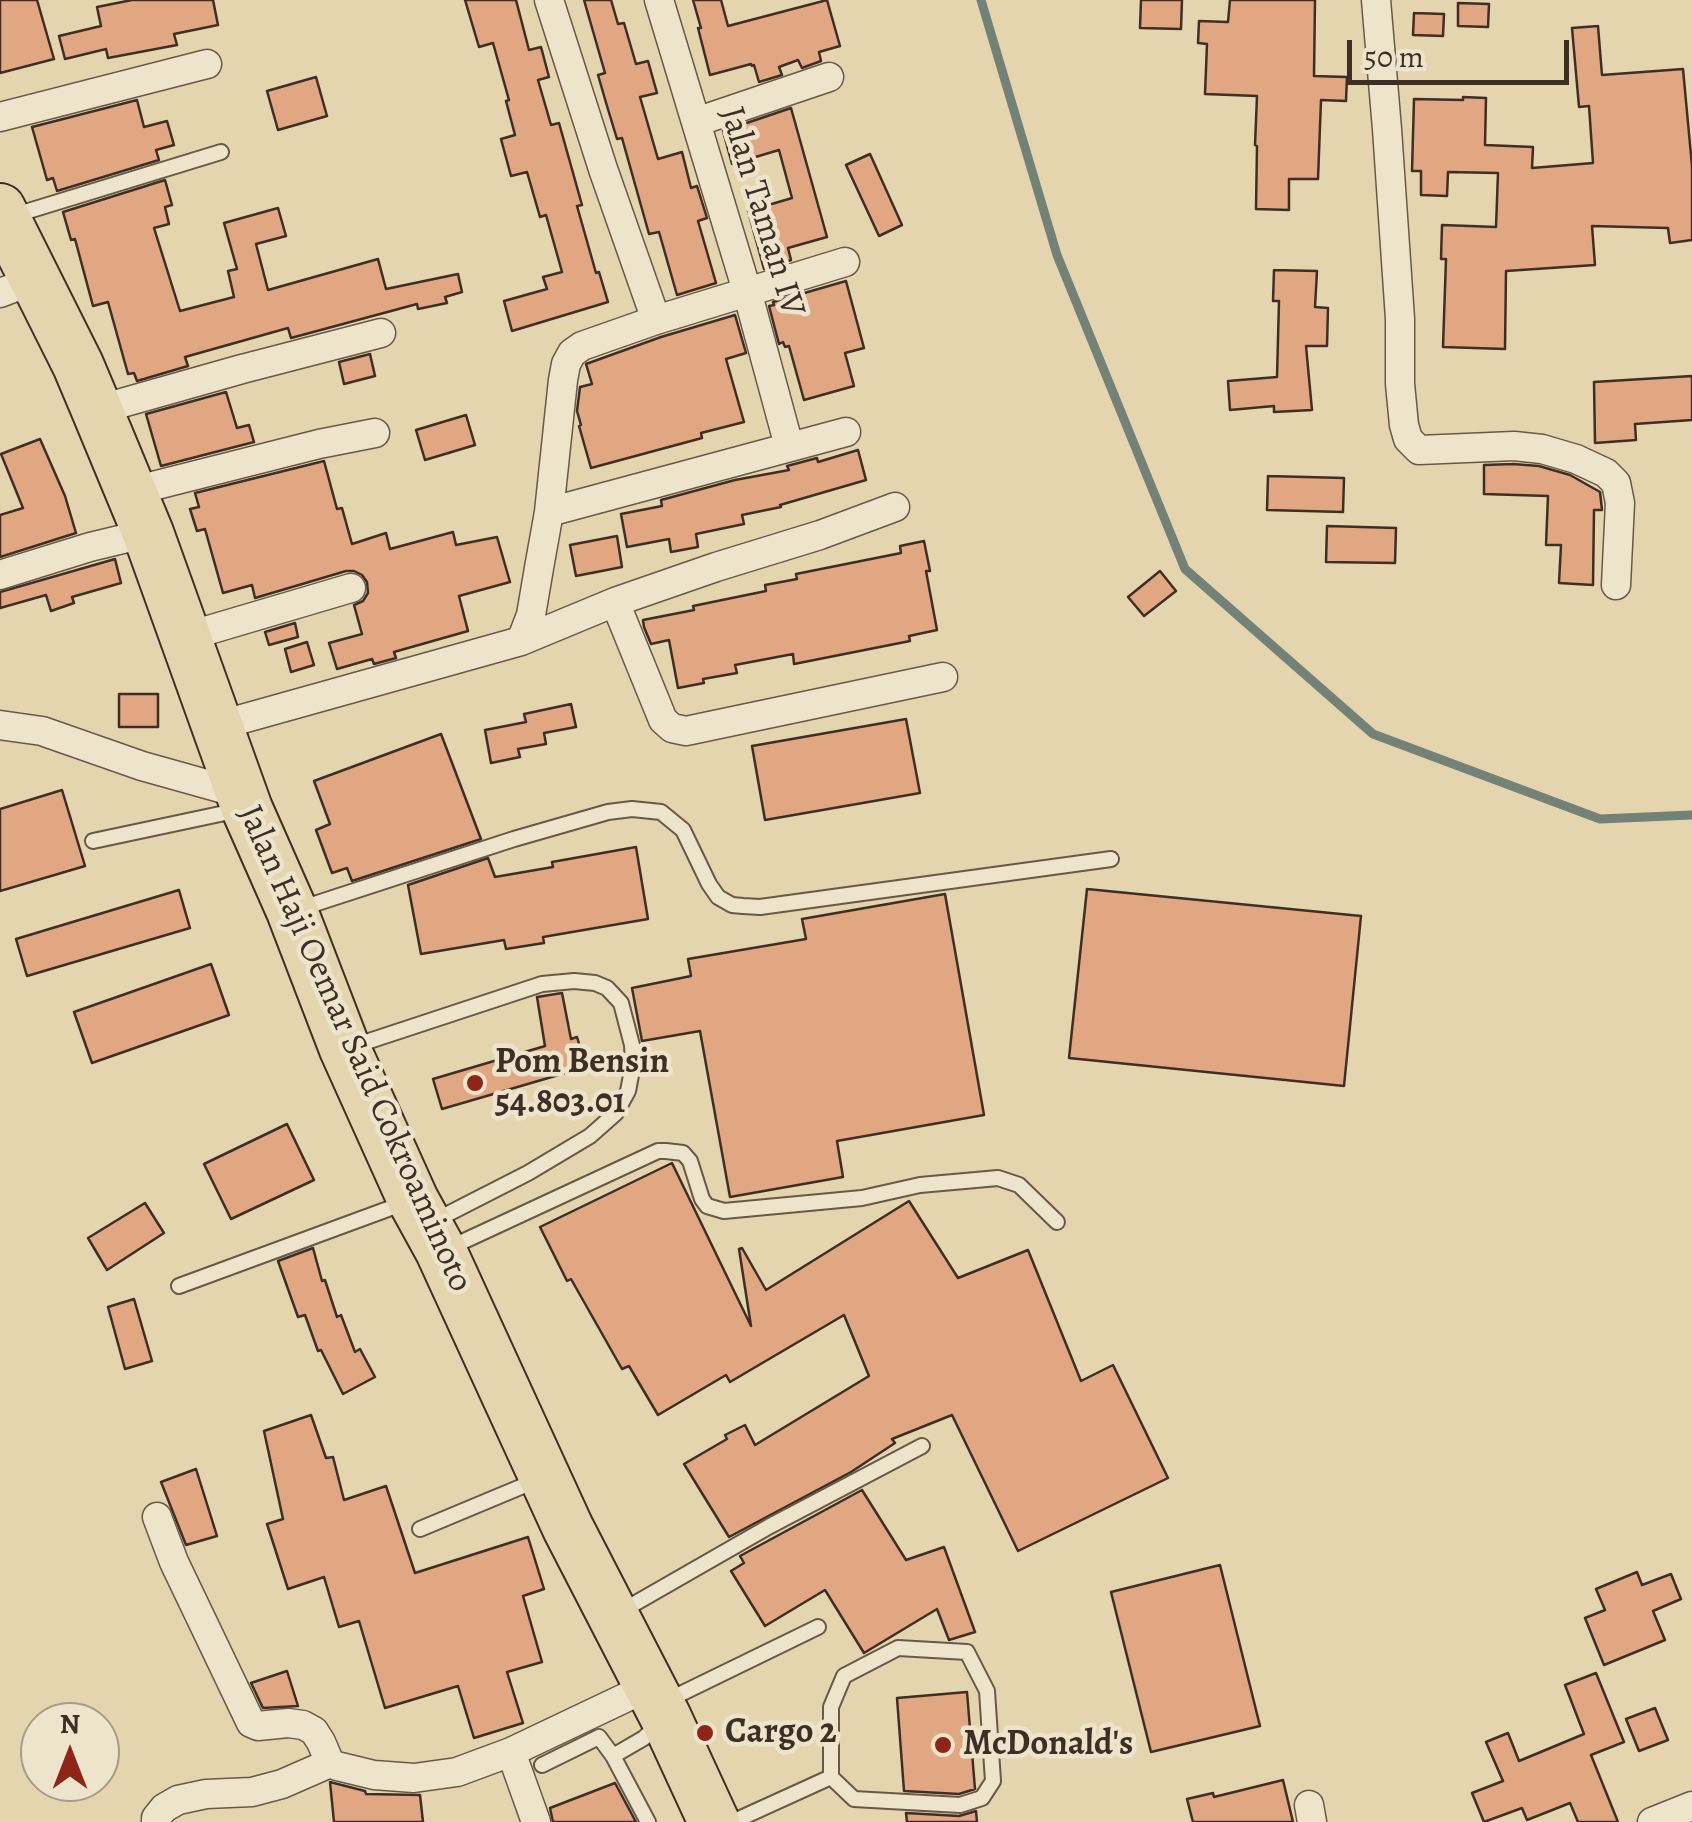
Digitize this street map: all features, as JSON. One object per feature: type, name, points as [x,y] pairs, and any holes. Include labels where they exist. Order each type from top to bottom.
[{"type":"highway","name":"Jalan Haji Oemar Said Cokroaminoto","points":[[2,214],[18,286],[98,410],[245,802],[325,1002],[568,1528],[714,1822]]},
{"type":"street","points":[[549,0],[656,320]]},
{"type":"street","name":"Jalan Taman IV","points":[[658,0],[747,291],[789,446]]},
{"type":"street","points":[[1376,0],[1400,319],[1400,384],[1408,439],[1419,450],[1432,452],[1514,446],[1542,450],[1576,459],[1611,477],[1620,503],[1616,585]]},
{"type":"street","points":[[0,117],[207,64]]},
{"type":"street","points":[[696,122],[829,77]]},
{"type":"street","points":[[521,642],[531,615],[549,512],[560,396],[572,353],[656,320],[844,262]]},
{"type":"street","points":[[98,410],[381,332]]},
{"type":"street","points":[[549,512],[846,432]]},
{"type":"street","points":[[0,575],[90,547],[138,512],[320,444],[375,433]]},
{"type":"street","points":[[217,726],[521,642],[615,602],[895,507]]},
{"type":"street","points":[[185,637],[351,588]]},
{"type":"street","points":[[615,602],[663,720],[672,728],[686,731],[943,677]]},
{"type":"street","points":[[0,725],[42,731],[245,802]]},
{"type":"street","points":[[157,1517],[174,1562],[251,1723],[303,1725],[322,1742],[330,1763]]},
{"type":"street","points":[[156,1822],[164,1808],[178,1800],[252,1792],[330,1763],[374,1775],[414,1778],[458,1772],[658,1703]]},
{"type":"street","points":[[511,1752],[536,1822]]},
{"type":"street","points":[[1652,1822],[1692,1806]]},
{"type":"lane","points":[[2,214],[221,152]]},
{"type":"lane","points":[[93,841],[245,802]]},
{"type":"lane","points":[[292,912],[514,840],[608,812],[632,809],[661,812],[683,830],[718,897],[743,906],[760,907],[1111,859]]},
{"type":"lane","points":[[346,1049],[542,984],[596,983],[607,988],[620,1003],[632,1045],[633,1065],[628,1091],[616,1113],[590,1136],[528,1173],[427,1225]]},
{"type":"lane","points":[[179,1286],[427,1225],[658,1151],[684,1153],[702,1199],[708,1206],[724,1211],[862,1198],[920,1185],[998,1178],[1020,1185],[1057,1222]]},
{"type":"lane","points":[[614,1615],[922,1446]]},
{"type":"lane","points":[[420,1529],[546,1477]]},
{"type":"lane","points":[[613,1756],[644,1738],[658,1703],[818,1627]]},
{"type":"lane","points":[[898,1648],[967,1652],[988,1691],[993,1780],[982,1798],[960,1805],[854,1799],[831,1776],[831,1708],[844,1676],[898,1648]]},
{"type":"lane","points":[[542,1765],[594,1726],[648,1822]]},
{"type":"lane","points":[[732,1822],[831,1776]]},
{"type":"building","points":[[0,0],[37,0],[54,59],[0,73]]},
{"type":"building","points":[[132,0],[213,0],[218,25],[174,34],[177,45],[108,58],[106,49],[65,59],[59,36],[101,26],[97,7]]},
{"type":"building","points":[[465,0],[516,0],[529,50],[541,47],[549,77],[538,80],[551,125],[559,123],[582,205],[577,206],[608,302],[512,331],[504,301],[547,289],[543,277],[562,272],[546,215],[540,217],[527,172],[511,176],[501,139],[515,135],[506,101],[509,100],[493,43],[479,47]]},
{"type":"building","points":[[584,0],[611,0],[618,24],[624,23],[636,64],[648,61],[657,93],[640,97],[658,159],[682,152],[691,188],[697,186],[707,218],[698,221],[716,283],[677,295],[659,232],[649,234],[622,138],[617,139],[598,75],[605,73]]},
{"type":"building","points":[[693,0],[721,0],[728,26],[827,0],[840,46],[819,52],[821,61],[802,68],[798,60],[779,67],[782,75],[759,82],[751,64],[710,75]]},
{"type":"building","points":[[1141,0],[1182,0],[1181,29],[1140,28]]},
{"type":"building","points":[[1230,0],[1315,0],[1314,76],[1347,77],[1346,101],[1321,100],[1318,179],[1289,179],[1289,210],[1256,209],[1257,96],[1205,94],[1207,44],[1198,43],[1199,21],[1228,22]]},
{"type":"building","points":[[1458,3],[1489,4],[1488,27],[1458,26]]},
{"type":"building","points":[[1414,13],[1444,14],[1443,36],[1413,35]]},
{"type":"building","points":[[1598,26],[1602,75],[1683,69],[1692,166],[1692,240],[1670,243],[1668,228],[1592,226],[1595,265],[1506,271],[1505,349],[1443,347],[1446,259],[1441,259],[1442,225],[1496,227],[1498,173],[1448,172],[1447,196],[1421,195],[1421,171],[1412,171],[1414,99],[1486,98],[1485,145],[1533,147],[1532,168],[1593,163],[1589,106],[1579,107],[1572,28]]},
{"type":"building","points":[[316,77],[327,116],[278,130],[267,91]]},
{"type":"building","points":[[137,100],[144,127],[167,121],[174,145],[156,150],[159,160],[57,191],[53,178],[47,180],[32,127]]},
{"type":"building","points":[[791,108],[827,237],[788,248],[791,260],[764,269],[748,211],[792,198],[779,150],[732,164],[723,131]]},
{"type":"building","points":[[870,154],[902,225],[879,236],[846,165]]},
{"type":"building","points":[[165,180],[172,205],[165,207],[169,224],[154,228],[180,311],[234,297],[228,271],[237,269],[224,223],[278,208],[286,236],[256,244],[268,290],[378,259],[386,289],[458,274],[462,292],[445,297],[447,303],[418,309],[417,304],[291,338],[288,328],[185,357],[188,366],[137,381],[134,373],[128,374],[108,302],[93,306],[75,239],[71,240],[63,212]]},
{"type":"building","points":[[1274,270],[1317,271],[1315,307],[1328,308],[1327,346],[1306,346],[1312,410],[1274,412],[1274,406],[1230,410],[1228,381],[1277,377],[1279,301],[1273,301]]},
{"type":"building","points":[[846,281],[864,348],[845,353],[854,386],[804,400],[789,346],[779,344],[769,306]]},
{"type":"building","points":[[735,315],[746,353],[726,359],[744,422],[701,433],[702,438],[591,468],[577,411],[580,387],[592,384],[586,364]]},
{"type":"building","points":[[370,354],[375,376],[344,384],[339,362]]},
{"type":"building","points":[[1692,376],[1692,420],[1635,424],[1636,440],[1595,443],[1594,382]]},
{"type":"building","points":[[226,392],[237,428],[249,425],[254,442],[161,466],[146,414]]},
{"type":"building","points":[[466,415],[475,445],[425,460],[416,430]]},
{"type":"building","points":[[40,439],[76,533],[0,557],[0,515],[23,508],[1,454]]},
{"type":"building","points":[[858,450],[866,480],[742,515],[744,524],[696,534],[698,547],[671,552],[669,539],[627,547],[621,514],[662,506],[661,500],[735,480],[789,470],[787,466]]},
{"type":"building","points":[[324,461],[337,509],[342,508],[352,544],[386,533],[390,549],[453,532],[456,545],[497,537],[510,582],[459,596],[468,631],[394,652],[396,658],[374,664],[372,659],[337,669],[329,643],[362,634],[354,605],[368,593],[362,575],[346,571],[255,598],[252,585],[223,593],[205,529],[197,531],[190,509],[199,507],[195,493]]},
{"type":"building","points":[[1513,464],[1570,475],[1600,492],[1602,510],[1594,510],[1593,585],[1559,583],[1561,545],[1546,545],[1548,496],[1484,494],[1484,465]]},
{"type":"building","points":[[1268,476],[1344,478],[1343,512],[1267,510]]},
{"type":"building","points":[[1327,526],[1396,528],[1395,563],[1326,562]]},
{"type":"building","points":[[617,536],[622,567],[576,576],[570,545]]},
{"type":"building","points":[[924,541],[937,630],[909,636],[910,641],[794,664],[793,654],[735,665],[737,673],[678,688],[669,640],[651,644],[644,627],[643,620],[766,591],[765,585],[797,579],[796,574],[901,553],[900,546]]},
{"type":"building","points":[[115,559],[121,583],[72,597],[74,603],[51,611],[46,595],[0,608],[0,592]]},
{"type":"building","points":[[1160,571],[1176,591],[1144,616],[1128,597]]},
{"type":"building","points":[[295,623],[298,637],[269,645],[265,632]]},
{"type":"building","points":[[307,642],[314,665],[291,672],[285,649]]},
{"type":"building","points":[[119,694],[158,694],[158,727],[119,727]]},
{"type":"building","points":[[571,704],[576,727],[544,733],[546,744],[518,749],[520,757],[491,763],[485,730],[526,722],[524,714]]},
{"type":"building","points":[[906,719],[920,793],[765,820],[752,746]]},
{"type":"building","points":[[441,734],[481,839],[352,881],[347,868],[332,873],[316,830],[330,824],[314,781]]},
{"type":"building","points":[[62,790],[85,866],[0,891],[0,809]]},
{"type":"building","points":[[636,847],[648,919],[543,937],[544,943],[506,949],[504,940],[421,954],[408,885],[488,858],[495,877]]},
{"type":"building","points":[[1087,889],[1361,916],[1344,1086],[1069,1058]]},
{"type":"building","points":[[179,890],[190,928],[27,976],[16,939]]},
{"type":"building","points":[[945,894],[984,1115],[837,1141],[843,1177],[730,1197],[700,1031],[642,1041],[632,988],[691,976],[688,959],[806,939],[802,919]]},
{"type":"building","points":[[211,964],[229,1015],[92,1063],[74,1012]]},
{"type":"building","points":[[562,993],[571,1039],[577,1037],[586,1067],[442,1109],[433,1079],[545,1046],[537,997]]},
{"type":"building","points":[[287,1124],[314,1180],[231,1219],[204,1164]]},
{"type":"building","points":[[672,1163],[751,1326],[739,1249],[742,1248],[766,1290],[909,1201],[958,1278],[1028,1250],[1081,1381],[1113,1365],[1168,1478],[1018,1551],[952,1415],[892,1439],[895,1443],[851,1472],[729,1537],[684,1464],[745,1425],[755,1445],[869,1376],[844,1315],[730,1382],[726,1375],[658,1415],[629,1366],[622,1369],[571,1279],[567,1281],[540,1227]]},
{"type":"building","points":[[145,1203],[164,1233],[107,1270],[88,1238]]},
{"type":"building","points":[[313,1248],[337,1317],[341,1315],[355,1352],[360,1349],[375,1377],[343,1394],[321,1350],[318,1351],[305,1315],[298,1317],[278,1261]]},
{"type":"building","points":[[134,1299],[152,1361],[125,1369],[108,1307]]},
{"type":"building","points":[[311,1415],[326,1458],[333,1457],[344,1500],[386,1486],[415,1573],[528,1537],[544,1589],[523,1596],[542,1662],[507,1672],[523,1723],[474,1738],[458,1686],[385,1708],[359,1621],[339,1627],[324,1577],[288,1589],[267,1524],[283,1519],[264,1431]]},
{"type":"building","points":[[196,1469],[217,1536],[186,1545],[161,1482]]},
{"type":"building","points":[[862,1490],[906,1560],[944,1547],[975,1632],[949,1640],[937,1609],[864,1653],[825,1590],[765,1626],[731,1571],[744,1563],[740,1556]]},
{"type":"building","points":[[1220,1565],[1260,1726],[1151,1752],[1111,1592]]},
{"type":"building","points":[[1637,1572],[1642,1585],[1671,1574],[1681,1599],[1653,1611],[1665,1640],[1604,1665],[1585,1618],[1605,1610],[1596,1589]]},
{"type":"building","points":[[287,1671],[298,1706],[263,1708],[251,1683]]},
{"type":"building","points":[[1596,1673],[1624,1742],[1591,1755],[1618,1822],[1578,1822],[1570,1803],[1527,1820],[1522,1808],[1484,1822],[1472,1793],[1503,1781],[1486,1742],[1508,1733],[1519,1761],[1584,1734],[1565,1685]]},
{"type":"building","points":[[967,1692],[975,1789],[959,1794],[904,1791],[897,1698]]},
{"type":"building","points":[[1655,1708],[1668,1740],[1639,1751],[1626,1719]]},
{"type":"building","points":[[1283,1780],[1293,1822],[1193,1822],[1187,1799],[1213,1793],[1214,1797]]},
{"type":"building","points":[[330,1782],[366,1794],[420,1795],[423,1822],[334,1822]]},
{"type":"building","points":[[615,1783],[636,1822],[553,1822],[550,1808]]},
{"type":"building","points":[[976,1811],[977,1822],[907,1822],[906,1813],[959,1816]]},
{"type":"waterway","points":[[981,0],[1057,255],[1185,569],[1373,734],[1600,819],[1692,815]]},
{"type":"place","name":"Pom Bensin 54.803.01","points":[[475,1083]]},
{"type":"place","name":"Cargo 2","points":[[705,1733]]},
{"type":"place","name":"McDonald's","points":[[943,1745]]}]
